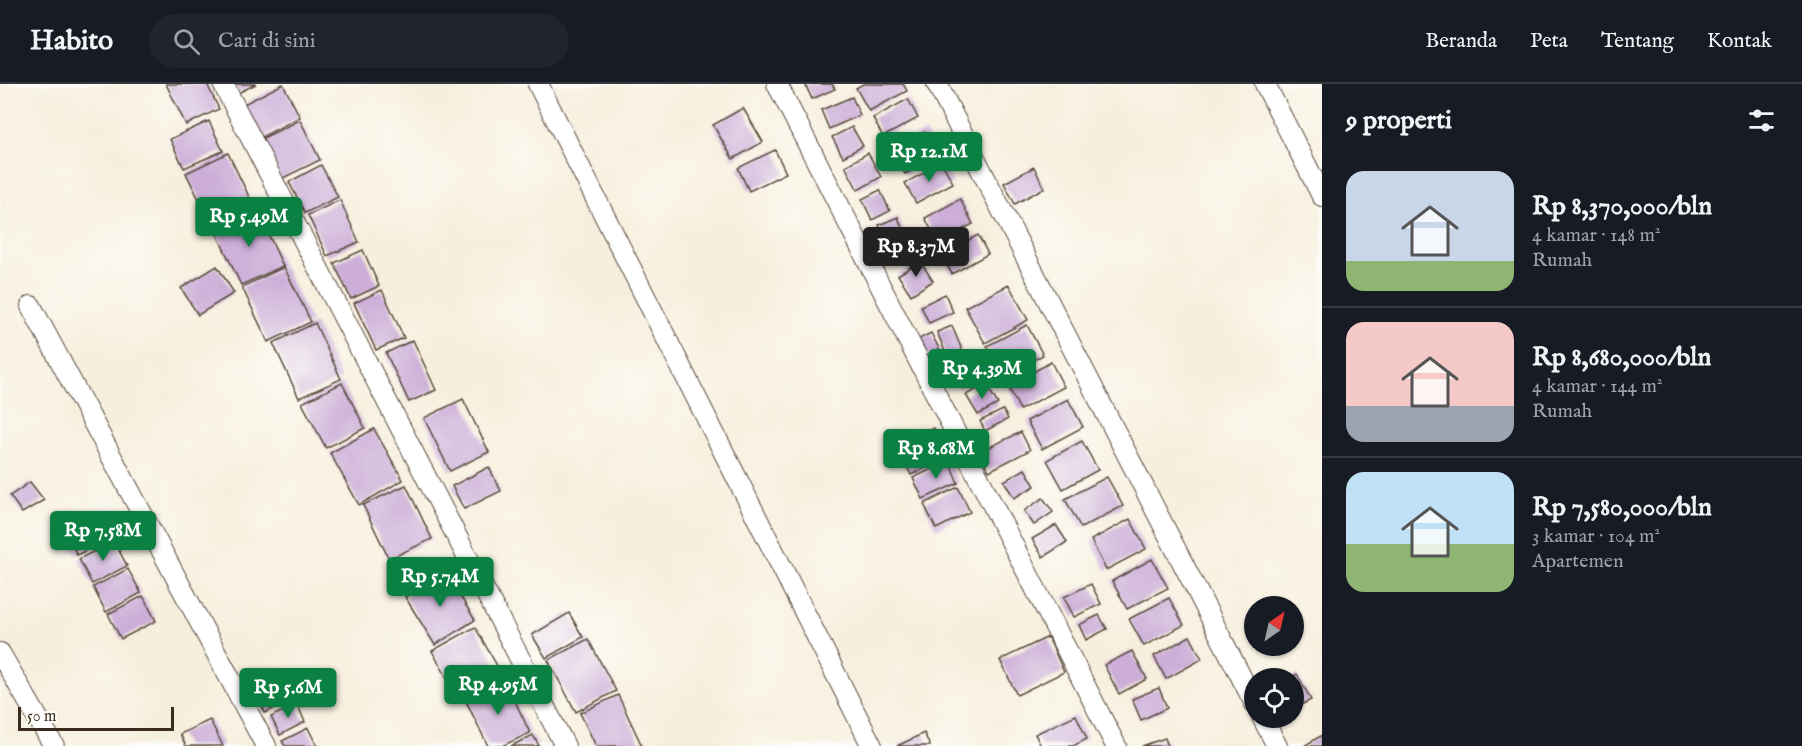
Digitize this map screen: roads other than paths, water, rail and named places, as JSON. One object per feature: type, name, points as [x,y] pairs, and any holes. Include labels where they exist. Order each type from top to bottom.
[{"type":"street","points":[[223,84],[565,746]]},
{"type":"street","points":[[538,84],[872,746]]},
{"type":"street","points":[[777,84],[1116,746]]},
{"type":"street","points":[[937,84],[1244,683]]},
{"type":"street","points":[[1265,84],[1322,196]]},
{"type":"street","points":[[31,306],[266,746]]},
{"type":"street","points":[[0,653],[54,746]]},
{"type":"street","points":[[1267,728],[1276,746]]}]
